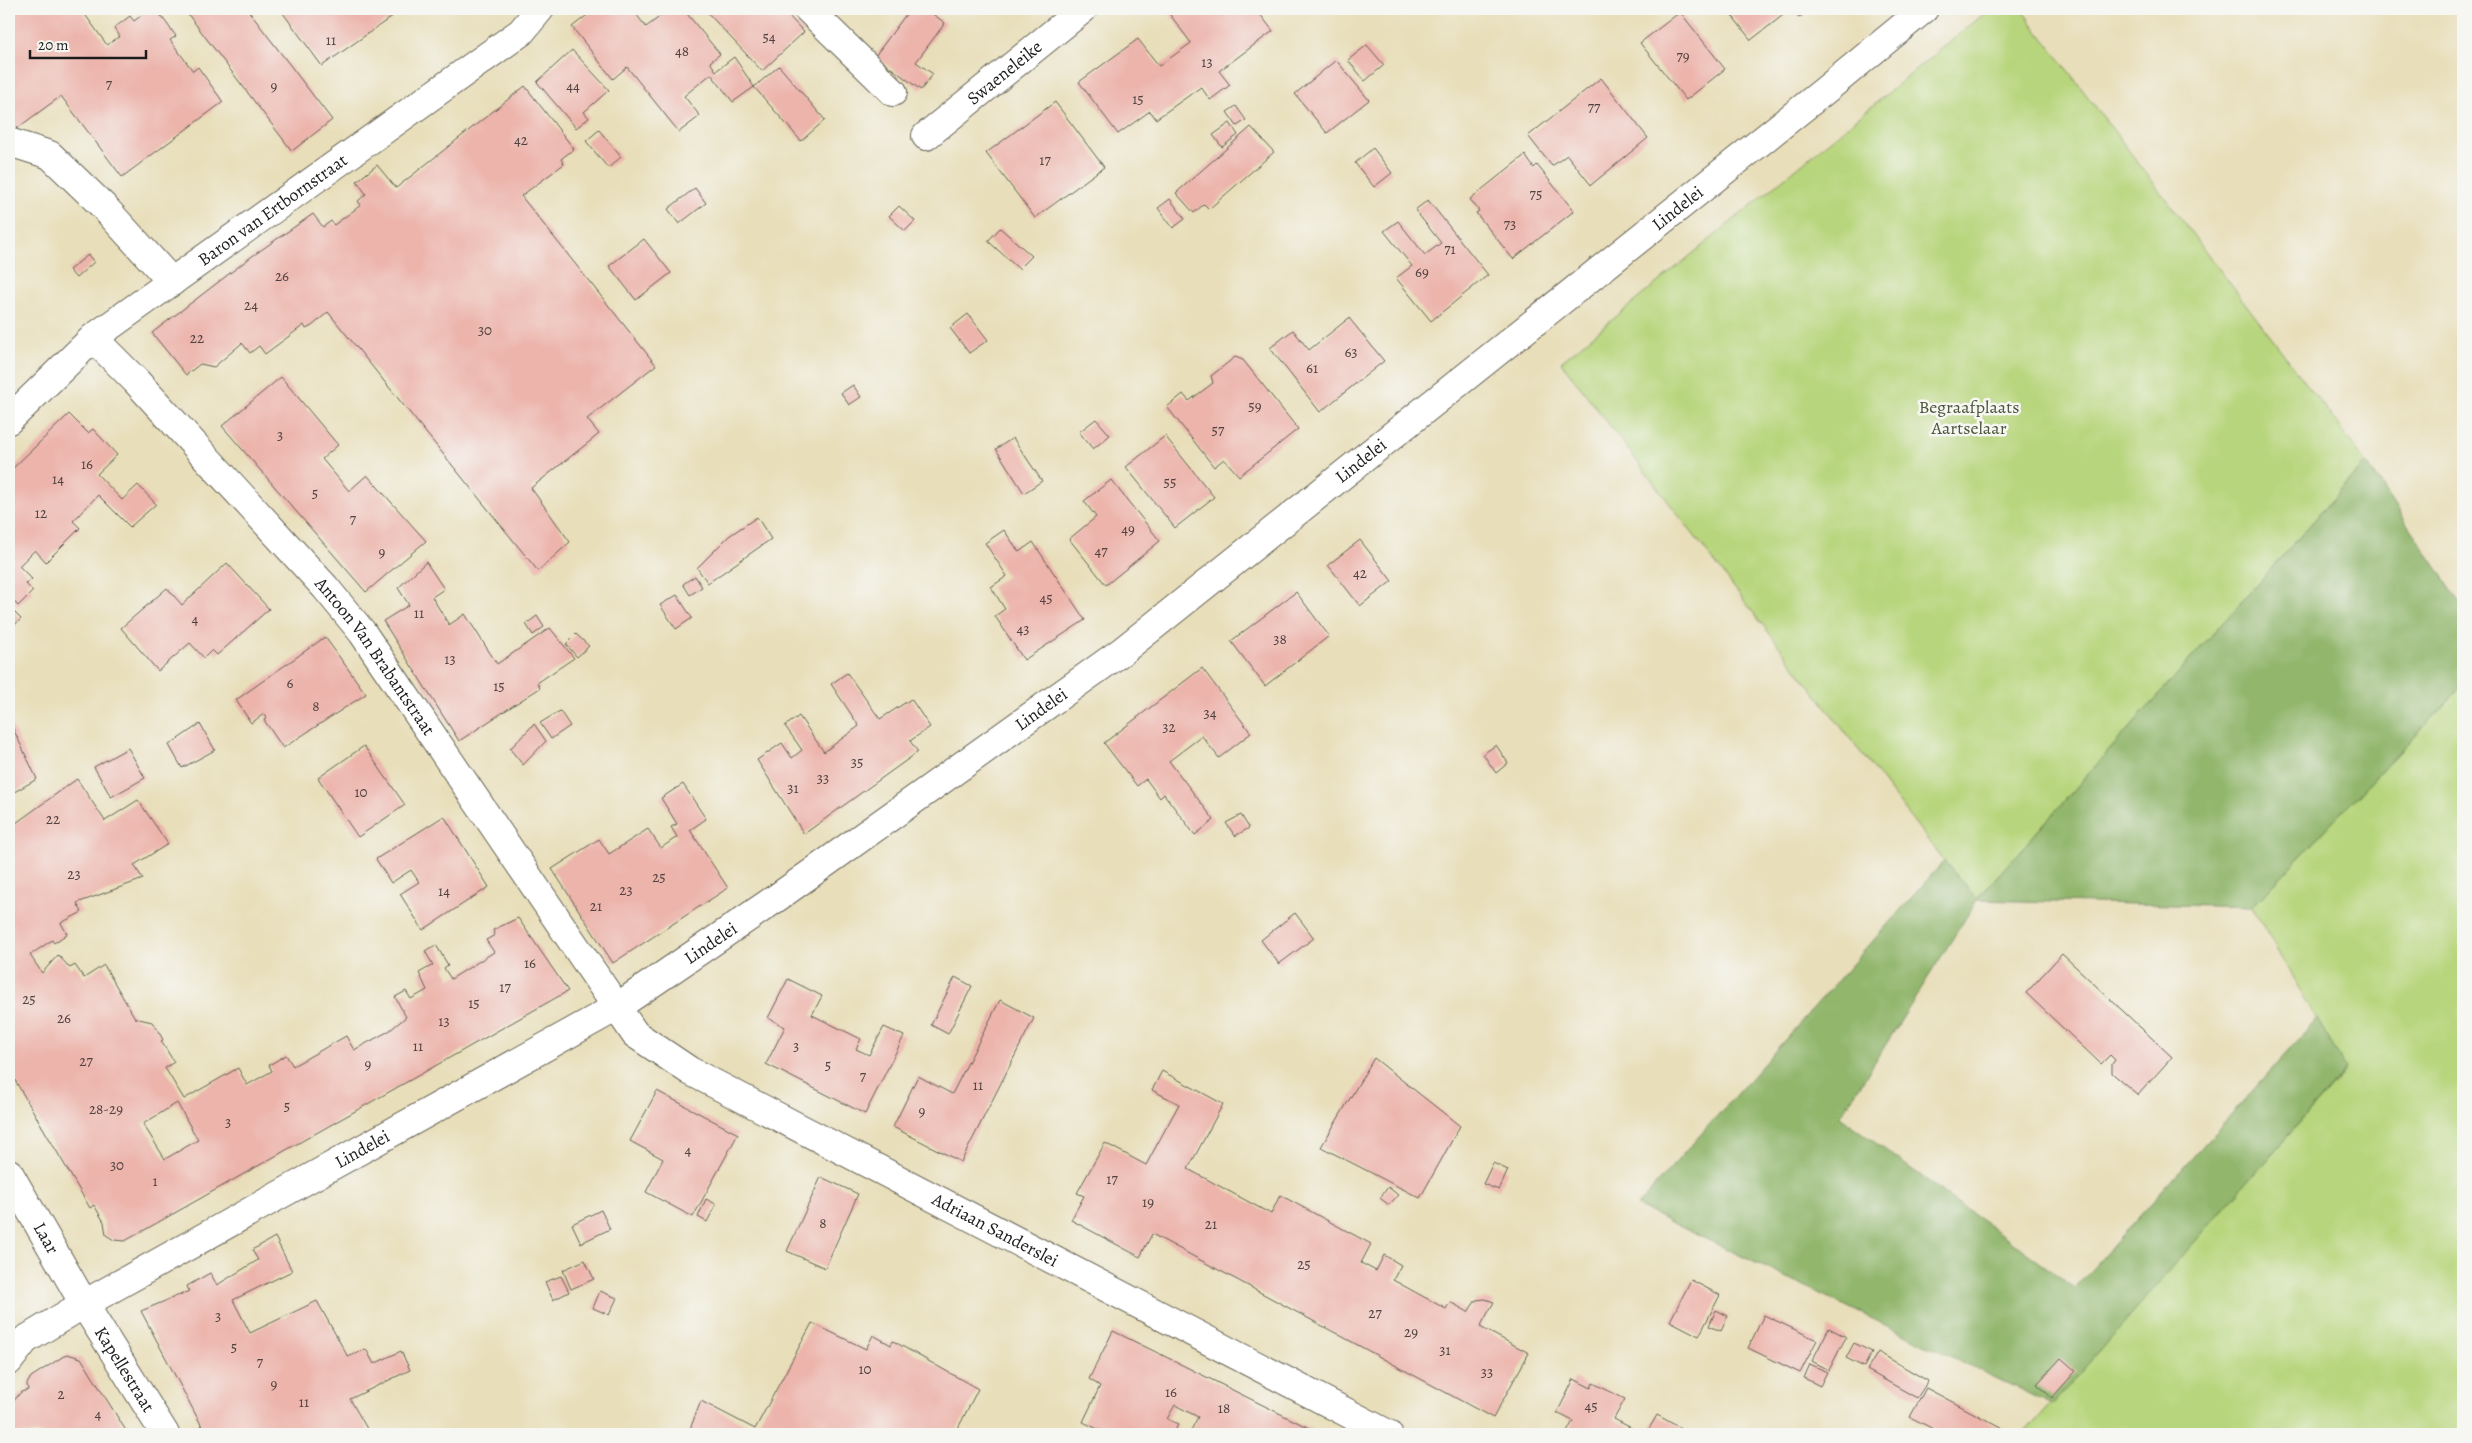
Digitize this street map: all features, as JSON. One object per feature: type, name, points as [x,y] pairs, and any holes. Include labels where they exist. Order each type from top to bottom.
[{"type":"street","name":"Baron van Ertbornstraat","points":[[9,420],[93,338],[521,32],[540,9]]},
{"type":"street","points":[[808,9],[893,92]]},
{"type":"street","name":"Swaeneleike","points":[[926,136],[1083,9]]},
{"type":"street","name":"Lindelei","points":[[9,1360],[25,1340],[84,1304],[617,1006],[778,897],[1121,652],[1823,92],[1916,11]]},
{"type":"street","points":[[9,142],[50,155],[103,206],[172,282]]},
{"type":"street","name":"Antoon Van Brabantstraat","points":[[93,338],[136,381],[319,580],[362,632],[617,1006]]},
{"type":"street","name":"Adriaan Sanderslei","points":[[617,1006],[635,1034],[690,1071],[1388,1434]]},
{"type":"street","name":"Laar","points":[[9,1172],[84,1304]]},
{"type":"street","name":"Kapellestraat","points":[[84,1304],[165,1434]]},
{"type":"green space","name":"Begraafplaats Aartselaar","points":[[1990,9],[2021,9],[2366,462],[1977,899],[1944,861],[1561,362]]},
{"type":"green space","points":[[2366,462],[2463,608],[2463,685],[2252,907],[1977,900],[1840,1117],[2075,1288],[2317,1019],[2346,1069],[2052,1405],[1637,1206],[1944,861],[1977,899]]},
{"type":"green space","points":[[2463,685],[2463,1434],[2025,1433],[2346,1070],[2252,907]]},
{"type":"building","points":[[9,9],[81,9],[107,45],[120,36],[114,28],[130,16],[134,21],[150,9],[156,9],[176,36],[170,40],[193,71],[198,67],[223,102],[122,177],[61,96],[12,132],[9,127]]},
{"type":"building","points":[[184,9],[247,9],[332,120],[292,151]]},
{"type":"building","points":[[280,9],[394,9],[397,13],[322,66]]},
{"type":"building","points":[[589,9],[635,9],[633,10],[646,27],[670,9],[683,9],[720,54],[710,62],[716,71],[734,57],[754,87],[733,102],[711,74],[684,96],[700,116],[679,132],[627,67],[613,79],[572,27],[591,12]]},
{"type":"building","points":[[704,9],[782,9],[804,32],[762,71]]},
{"type":"building","points":[[910,9],[926,9],[945,23],[916,62],[933,74],[921,90],[875,56]]},
{"type":"building","points":[[1173,9],[1256,9],[1273,31],[1219,71],[1230,85],[1210,100],[1201,87],[1156,119],[1150,111],[1118,134],[1079,82],[1138,39],[1159,66],[1191,43],[1168,12]]},
{"type":"building","points":[[1727,9],[1791,9],[1751,40]]},
{"type":"building","points":[[1792,9],[1810,9],[1799,18]]},
{"type":"building","points":[[1680,12],[1725,69],[1686,100],[1640,43]]},
{"type":"building","points":[[1367,45],[1384,65],[1365,81],[1348,60]]},
{"type":"building","points":[[572,50],[609,90],[584,112],[589,118],[576,128],[537,82]]},
{"type":"building","points":[[1336,60],[1369,100],[1327,133],[1295,94]]},
{"type":"building","points":[[779,66],[825,120],[801,141],[754,87]]},
{"type":"building","points":[[1601,78],[1648,138],[1591,185],[1567,155],[1552,166],[1528,136]]},
{"type":"building","points":[[525,86],[574,149],[561,159],[564,164],[521,196],[656,365],[587,419],[599,434],[531,488],[570,542],[538,571],[328,312],[312,326],[306,329],[304,325],[265,354],[259,346],[250,353],[242,343],[214,367],[200,364],[186,375],[152,333],[251,257],[313,214],[323,227],[331,221],[334,225],[361,205],[358,201],[366,194],[357,181],[377,165],[396,188]]},
{"type":"building","points":[[1055,102],[1104,167],[1035,218],[986,153]]},
{"type":"building","points":[[1236,106],[1246,120],[1237,126],[1227,112]]},
{"type":"building","points":[[1230,123],[1238,135],[1222,147],[1213,135]]},
{"type":"building","points":[[1251,127],[1274,152],[1209,209],[1204,204],[1194,213],[1176,193]]},
{"type":"building","points":[[599,130],[621,157],[608,168],[586,141]]},
{"type":"building","points":[[1373,148],[1392,173],[1374,187],[1355,163]]},
{"type":"building","points":[[1525,155],[1534,168],[1537,165],[1574,211],[1513,259],[1476,213],[1479,211],[1470,199]]},
{"type":"building","points":[[695,188],[706,203],[679,224],[668,209]]},
{"type":"building","points":[[1170,199],[1185,219],[1173,228],[1158,208]]},
{"type":"building","points":[[1428,200],[1488,275],[1431,321],[1396,278],[1412,266],[1384,231],[1398,221],[1425,255],[1441,243],[1415,210]]},
{"type":"building","points":[[899,206],[915,221],[905,231],[889,216]]},
{"type":"building","points":[[1000,228],[1032,256],[1019,269],[988,241]]},
{"type":"building","points":[[644,239],[671,273],[636,300],[609,266]]},
{"type":"building","points":[[88,255],[94,262],[76,278],[69,270]]},
{"type":"building","points":[[968,314],[988,340],[969,353],[950,328]]},
{"type":"building","points":[[1349,318],[1384,361],[1320,412],[1270,348],[1293,330],[1309,350]]},
{"type":"building","points":[[1235,357],[1243,360],[1298,429],[1239,476],[1224,459],[1214,467],[1167,407],[1183,394],[1189,401],[1213,383],[1211,376]]},
{"type":"building","points":[[281,377],[338,445],[322,459],[349,491],[367,475],[426,541],[366,592],[222,426]]},
{"type":"building","points":[[853,385],[861,397],[849,405],[841,393]]},
{"type":"building","points":[[69,414],[88,433],[93,429],[117,455],[97,474],[122,500],[138,485],[156,504],[130,527],[98,495],[73,521],[80,528],[46,562],[35,550],[19,566],[32,579],[26,584],[33,591],[18,606],[9,596],[9,472]]},
{"type":"building","points":[[1096,419],[1110,435],[1093,449],[1079,432]]},
{"type":"building","points":[[1165,436],[1214,497],[1175,528],[1126,467]]},
{"type":"building","points":[[1013,438],[1042,481],[1024,493],[996,449]]},
{"type":"building","points":[[1111,480],[1160,541],[1106,585],[1069,539],[1096,517],[1084,501]]},
{"type":"building","points":[[757,517],[771,539],[708,583],[697,568],[729,536]]},
{"type":"building","points":[[1004,530],[1019,552],[1033,542],[1085,620],[1024,660],[995,616],[1005,609],[991,587],[1007,576],[985,543]]},
{"type":"building","points":[[1360,540],[1392,581],[1360,606],[1328,565]]},
{"type":"building","points":[[426,562],[444,589],[432,597],[449,625],[465,614],[497,664],[550,628],[574,658],[537,683],[540,688],[459,741],[383,621],[409,605],[398,588]]},
{"type":"building","points":[[227,563],[269,609],[217,655],[212,650],[204,658],[190,643],[158,671],[121,628],[167,588],[182,605]]},
{"type":"building","points":[[695,576],[702,587],[690,595],[683,584]]},
{"type":"building","points":[[1296,592],[1329,636],[1265,686],[1231,641]]},
{"type":"building","points":[[677,595],[692,618],[676,629],[660,605]]},
{"type":"building","points":[[9,607],[21,619],[9,630]]},
{"type":"building","points":[[537,616],[544,627],[533,635],[526,624]]},
{"type":"building","points":[[576,634],[589,646],[577,657],[566,644]]},
{"type":"building","points":[[325,637],[366,694],[283,748],[264,720],[267,718],[264,714],[251,723],[236,700]]},
{"type":"building","points":[[1202,668],[1251,733],[1219,758],[1202,736],[1169,761],[1214,820],[1195,835],[1164,794],[1160,798],[1146,779],[1137,786],[1104,743]]},
{"type":"building","points":[[847,673],[880,719],[911,699],[930,727],[910,741],[918,752],[804,834],[757,760],[782,743],[792,758],[802,750],[785,726],[799,716],[824,752],[859,726],[831,684]]},
{"type":"building","points":[[560,711],[570,726],[551,739],[540,723]]},
{"type":"building","points":[[9,720],[37,779],[9,795]]},
{"type":"building","points":[[200,724],[215,750],[182,768],[169,745]]},
{"type":"building","points":[[534,724],[546,741],[523,765],[510,749]]},
{"type":"building","points":[[1496,745],[1508,763],[1496,773],[1483,754]]},
{"type":"building","points":[[364,746],[405,805],[358,837],[318,778]]},
{"type":"building","points":[[128,748],[145,778],[111,797],[94,767]]},
{"type":"building","points":[[77,779],[105,821],[138,800],[168,844],[134,865],[143,879],[77,903],[82,912],[61,923],[67,934],[54,943],[52,940],[30,955],[42,973],[58,955],[70,968],[75,965],[84,978],[104,965],[135,1018],[152,1022],[158,1030],[163,1040],[161,1041],[174,1062],[165,1068],[184,1099],[238,1068],[247,1085],[272,1071],[269,1065],[286,1055],[293,1066],[346,1036],[354,1050],[389,1031],[406,1017],[395,997],[406,991],[411,999],[427,990],[419,973],[433,965],[425,951],[436,945],[448,965],[444,968],[451,979],[494,952],[486,940],[495,935],[493,930],[518,918],[568,991],[125,1241],[114,1240],[106,1235],[104,1222],[94,1205],[90,1208],[9,1070],[9,828]],"holes":[[[177,1103],[198,1140],[165,1159],[143,1124]]]},
{"type":"building","points":[[683,784],[706,819],[690,830],[728,888],[613,963],[552,869],[599,839],[609,854],[648,829],[661,848],[677,837],[671,827],[677,824],[661,798]]},
{"type":"building","points":[[1241,815],[1249,828],[1235,836],[1226,823]]},
{"type":"building","points":[[444,816],[489,887],[423,930],[400,894],[419,882],[411,870],[391,883],[376,859]]},
{"type":"building","points":[[1295,913],[1314,938],[1279,964],[1261,940]]},
{"type":"building","points":[[2062,954],[2172,1057],[2138,1095],[2112,1073],[2112,1064],[2115,1060],[2110,1055],[2101,1064],[2026,993]]},
{"type":"building","points":[[955,977],[972,986],[948,1034],[931,1025]]},
{"type":"building","points":[[788,979],[822,996],[812,1015],[861,1039],[856,1049],[869,1055],[884,1027],[904,1036],[865,1114],[766,1064],[785,1027],[768,1018]]},
{"type":"building","points":[[1000,1000],[1034,1018],[961,1162],[893,1127],[918,1076],[952,1094]]},
{"type":"building","points":[[1374,1058],[1460,1126],[1420,1198],[1321,1147]]},
{"type":"building","points":[[1162,1071],[1223,1104],[1188,1169],[1271,1214],[1280,1195],[1371,1244],[1361,1263],[1376,1271],[1384,1255],[1401,1265],[1393,1280],[1446,1309],[1450,1302],[1468,1312],[1476,1300],[1485,1299],[1494,1302],[1480,1327],[1529,1353],[1493,1418],[1152,1234],[1140,1257],[1071,1220],[1084,1196],[1077,1193],[1105,1143],[1146,1165],[1179,1104],[1152,1090]]},
{"type":"building","points":[[657,1091],[738,1134],[693,1217],[646,1192],[663,1159],[630,1141]]},
{"type":"building","points":[[1493,1163],[1508,1170],[1499,1190],[1483,1184]]},
{"type":"building","points":[[821,1177],[858,1194],[825,1268],[787,1251]]},
{"type":"building","points":[[1388,1187],[1398,1195],[1389,1205],[1380,1198]]},
{"type":"building","points":[[706,1199],[716,1204],[707,1222],[698,1217]]},
{"type":"building","points":[[601,1210],[610,1229],[581,1243],[572,1224]]},
{"type":"building","points":[[275,1237],[292,1271],[233,1300],[250,1333],[317,1301],[348,1357],[366,1349],[374,1364],[401,1351],[410,1370],[350,1399],[370,1434],[206,1434],[141,1311],[189,1291],[187,1286],[210,1273],[217,1285],[258,1260],[252,1250]]},
{"type":"building","points":[[585,1260],[594,1279],[571,1289],[563,1270]]},
{"type":"building","points":[[561,1276],[569,1292],[553,1300],[545,1282]]},
{"type":"building","points":[[1691,1280],[1720,1295],[1699,1336],[1670,1321]]},
{"type":"building","points":[[600,1291],[617,1298],[609,1315],[593,1308]]},
{"type":"building","points":[[1716,1310],[1728,1316],[1721,1331],[1709,1326]]},
{"type":"building","points":[[1764,1315],[1817,1340],[1800,1373],[1748,1348]]},
{"type":"building","points":[[812,1323],[866,1349],[873,1335],[891,1345],[893,1341],[978,1389],[955,1434],[688,1434],[701,1401],[755,1429]]},
{"type":"building","points":[[1829,1328],[1846,1337],[1829,1370],[1812,1361]]},
{"type":"building","points":[[1113,1331],[1321,1434],[1189,1434],[1198,1417],[1175,1405],[1167,1419],[1178,1424],[1174,1434],[1108,1434],[1083,1422],[1100,1386],[1089,1379]]},
{"type":"building","points":[[1854,1343],[1872,1352],[1864,1367],[1846,1358]]},
{"type":"building","points":[[1878,1352],[1928,1381],[1917,1398],[1867,1370]]},
{"type":"building","points":[[67,1354],[81,1358],[128,1434],[9,1434],[9,1410],[12,1409],[11,1405],[21,1392],[28,1390],[27,1384],[31,1377]]},
{"type":"building","points":[[2061,1358],[2076,1371],[2052,1398],[2037,1384]]},
{"type":"building","points":[[1810,1364],[1827,1372],[1820,1386],[1804,1378]]},
{"type":"building","points":[[1574,1379],[1591,1388],[1593,1383],[1625,1399],[1614,1419],[1643,1434],[1566,1434],[1573,1421],[1557,1413]]},
{"type":"building","points":[[1926,1388],[2013,1434],[1943,1434],[1910,1417]]},
{"type":"building","points":[[1657,1415],[1688,1432],[1693,1434],[1646,1434]]}]
